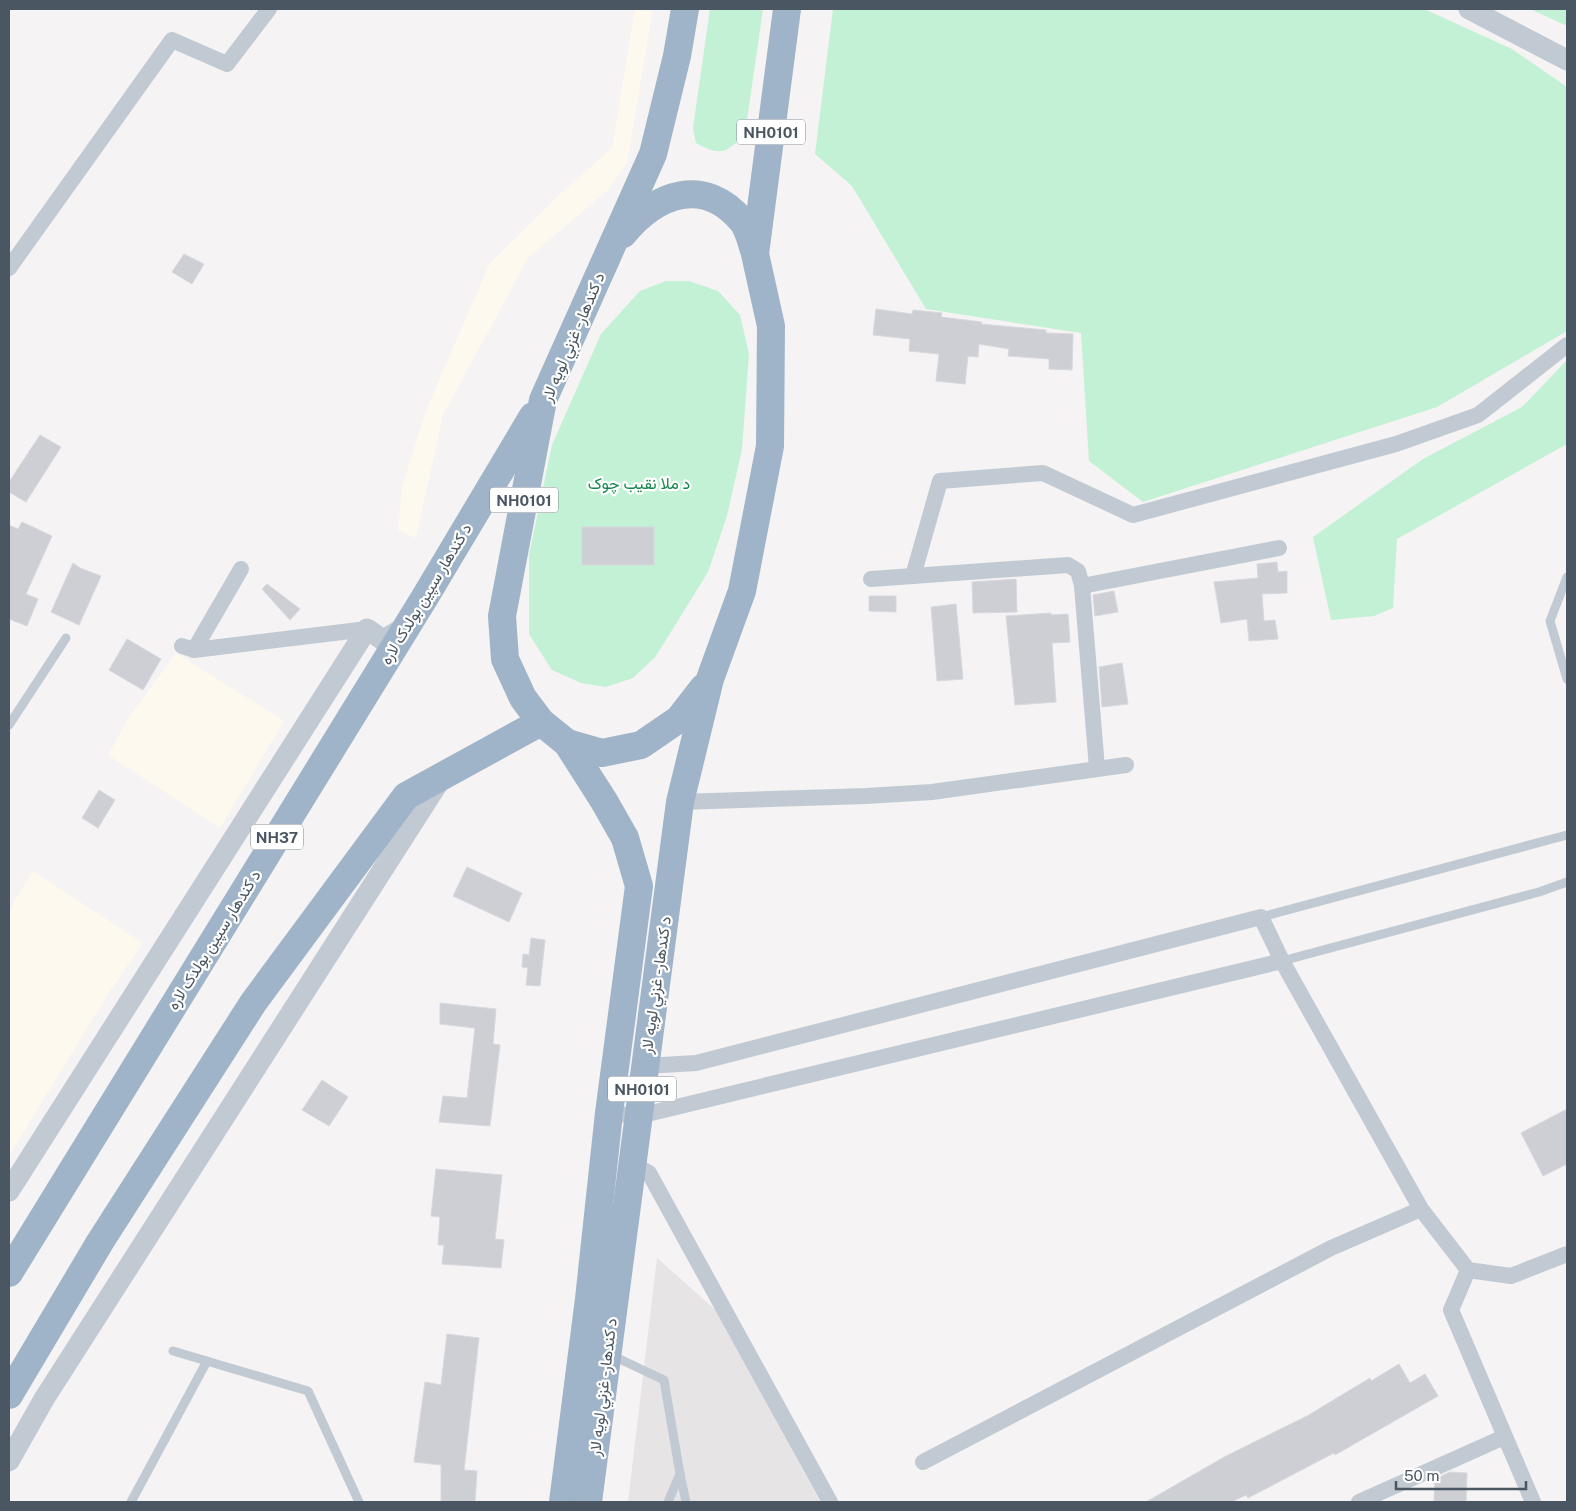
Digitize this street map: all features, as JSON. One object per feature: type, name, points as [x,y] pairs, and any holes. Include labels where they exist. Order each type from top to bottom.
[{"type":"highway","name":"د کندهار - غزني لويه لار","points":[[563,1502],[589,1298],[609,1113],[639,886],[625,838],[567,743],[541,722],[523,698],[505,659],[502,616],[543,400],[653,154],[678,56],[685,9]]},
{"type":"highway","name":"د کندهار - غزني لويه لار","points":[[588,1502],[606,1353],[680,802],[710,679],[742,591],[770,446],[771,326],[756,254],[787,9]]},
{"type":"highway","name":"NH0101","points":[[612,249],[637,217],[665,198],[691,193],[719,199],[743,222],[756,254]]},
{"type":"highway","name":"د کندهار سپین بولدک لاره","points":[[9,1273],[407,626],[543,400]]},
{"type":"highway","name":"د کندهار - غزني لويه لار","points":[[567,743],[602,753],[642,745],[679,719],[710,679]]},
{"type":"highway","points":[[9,1395],[100,1242],[253,1003],[406,796],[541,722]]},
{"type":"street","points":[[9,268],[172,40],[227,64],[269,9]]},
{"type":"street","points":[[1469,9],[1567,60]]},
{"type":"street","points":[[913,576],[940,481],[1043,473],[1133,515],[1396,444],[1478,415],[1567,345]]},
{"type":"street","points":[[1082,586],[1278,548]]},
{"type":"street","points":[[871,579],[1068,565],[1078,571],[1082,586],[1097,768]]},
{"type":"street","points":[[241,569],[188,648],[367,629],[383,640],[407,626]]},
{"type":"street","points":[[9,1191],[367,629]]},
{"type":"street","points":[[680,802],[932,792],[1126,765]]},
{"type":"street","points":[[9,1461],[49,1390],[443,776]]},
{"type":"street","points":[[645,1066],[696,1063],[1261,917],[1282,961],[1420,1209],[1468,1270],[1511,1276],[1567,1254]]},
{"type":"street","points":[[609,1113],[639,1116],[1282,961]]},
{"type":"street","points":[[632,1165],[649,1173],[830,1502]]},
{"type":"street","points":[[923,1462],[1331,1248],[1420,1209]]},
{"type":"street","points":[[1468,1270],[1451,1310],[1533,1502]]},
{"type":"street","points":[[1358,1502],[1504,1437]]},
{"type":"lane","points":[[1567,577],[1550,621],[1567,679]]},
{"type":"lane","points":[[9,725],[66,638]]},
{"type":"lane","points":[[1261,917],[1567,835]]},
{"type":"lane","points":[[1282,961],[1539,892],[1567,882]]},
{"type":"lane","points":[[172,1351],[308,1391],[359,1502]]},
{"type":"lane","points":[[606,1353],[664,1380],[686,1502]]},
{"type":"lane","points":[[131,1502],[206,1361]]},
{"type":"lane","points":[[668,1502],[680,1474]]},
{"type":"shaded area","points":[[635,9],[653,9],[627,163],[608,190],[528,258],[443,415],[416,538],[398,530],[402,487],[426,410],[490,263],[560,194],[612,148]]},
{"type":"shaded area","points":[[176,653],[284,721],[220,828],[108,755],[127,720]]},
{"type":"shaded area","points":[[33,871],[143,943],[105,999],[9,1156],[9,910]]},
{"type":"shaded area","points":[[657,1258],[718,1312],[820,1502],[628,1502]]},
{"type":"green space","points":[[710,9],[763,9],[745,134],[733,146],[722,151],[711,150],[696,143],[693,128]]},
{"type":"green space","points":[[833,9],[1424,9],[1512,49],[1567,87],[1567,331],[1437,407],[1143,502],[1089,461],[1081,333],[926,309],[852,186],[815,154]]},
{"type":"green space","points":[[1530,9],[1567,9],[1567,26]]},
{"type":"green space","name":"د ملا نقيب چوک","points":[[666,281],[689,281],[718,291],[740,315],[749,354],[742,449],[727,516],[708,572],[656,656],[633,678],[606,687],[581,683],[552,670],[529,634],[529,555],[552,445],[601,334],[640,291]]},
{"type":"green space","points":[[1567,360],[1567,444],[1397,539],[1393,608],[1374,616],[1331,620],[1313,537],[1423,459],[1522,407]]},
{"type":"building","points":[[184,254],[204,264],[192,284],[172,272]]},
{"type":"building","points":[[876,309],[912,314],[913,310],[942,313],[941,317],[982,322],[981,324],[1046,330],[1046,333],[1073,334],[1072,370],[1049,369],[1049,359],[1008,356],[1009,349],[979,344],[978,357],[968,356],[965,384],[936,381],[939,354],[909,351],[910,339],[873,335]]},
{"type":"building","points":[[40,435],[61,447],[26,502],[9,492],[9,482]]},
{"type":"building","points":[[22,522],[52,536],[26,594],[38,599],[27,626],[9,619],[9,525],[18,529]]},
{"type":"building","points":[[582,527],[654,527],[654,565],[582,565]]},
{"type":"building","points":[[1277,562],[1278,572],[1287,571],[1287,593],[1262,594],[1264,621],[1275,620],[1278,639],[1249,641],[1247,619],[1221,623],[1214,582],[1258,578],[1257,564]]},
{"type":"building","points":[[73,563],[80,568],[101,576],[79,625],[51,612]]},
{"type":"building","points":[[1016,579],[1017,612],[973,613],[972,582]]},
{"type":"building","points":[[267,584],[300,609],[290,620],[262,589]]},
{"type":"building","points":[[1114,591],[1118,612],[1095,616],[1093,595]]},
{"type":"building","points":[[869,596],[896,596],[896,612],[869,611]]},
{"type":"building","points":[[956,604],[963,679],[937,681],[931,607]]},
{"type":"building","points":[[1051,613],[1051,615],[1068,614],[1070,642],[1052,643],[1056,702],[1015,705],[1006,616]]},
{"type":"building","points":[[127,639],[161,659],[143,690],[109,670]]},
{"type":"building","points":[[1122,663],[1128,704],[1102,707],[1099,667]]},
{"type":"building","points":[[99,790],[115,800],[98,828],[82,818]]},
{"type":"building","points":[[467,867],[522,893],[509,922],[453,896]]},
{"type":"building","points":[[531,938],[545,940],[540,986],[526,985],[528,968],[522,967],[523,954],[529,955]]},
{"type":"building","points":[[440,1003],[496,1009],[493,1044],[500,1045],[490,1126],[439,1122],[443,1096],[467,1098],[475,1028],[440,1024]]},
{"type":"building","points":[[322,1080],[348,1097],[329,1126],[302,1110]]},
{"type":"building","points":[[1567,1109],[1567,1164],[1543,1176],[1521,1133]]},
{"type":"building","points":[[436,1169],[502,1175],[495,1239],[504,1240],[501,1268],[442,1264],[444,1245],[438,1245],[440,1217],[431,1216]]},
{"type":"building","points":[[447,1334],[479,1338],[464,1470],[477,1471],[475,1502],[441,1502],[441,1465],[414,1462],[425,1382],[441,1385]]},
{"type":"building","points":[[1399,1364],[1410,1383],[1425,1374],[1438,1396],[1335,1455],[1334,1453],[1248,1498],[1246,1495],[1231,1502],[1146,1502],[1226,1456],[1307,1416],[1370,1378],[1371,1381]]},
{"type":"building","points":[[1450,1472],[1467,1473],[1466,1502],[1434,1502],[1435,1479]]}]
